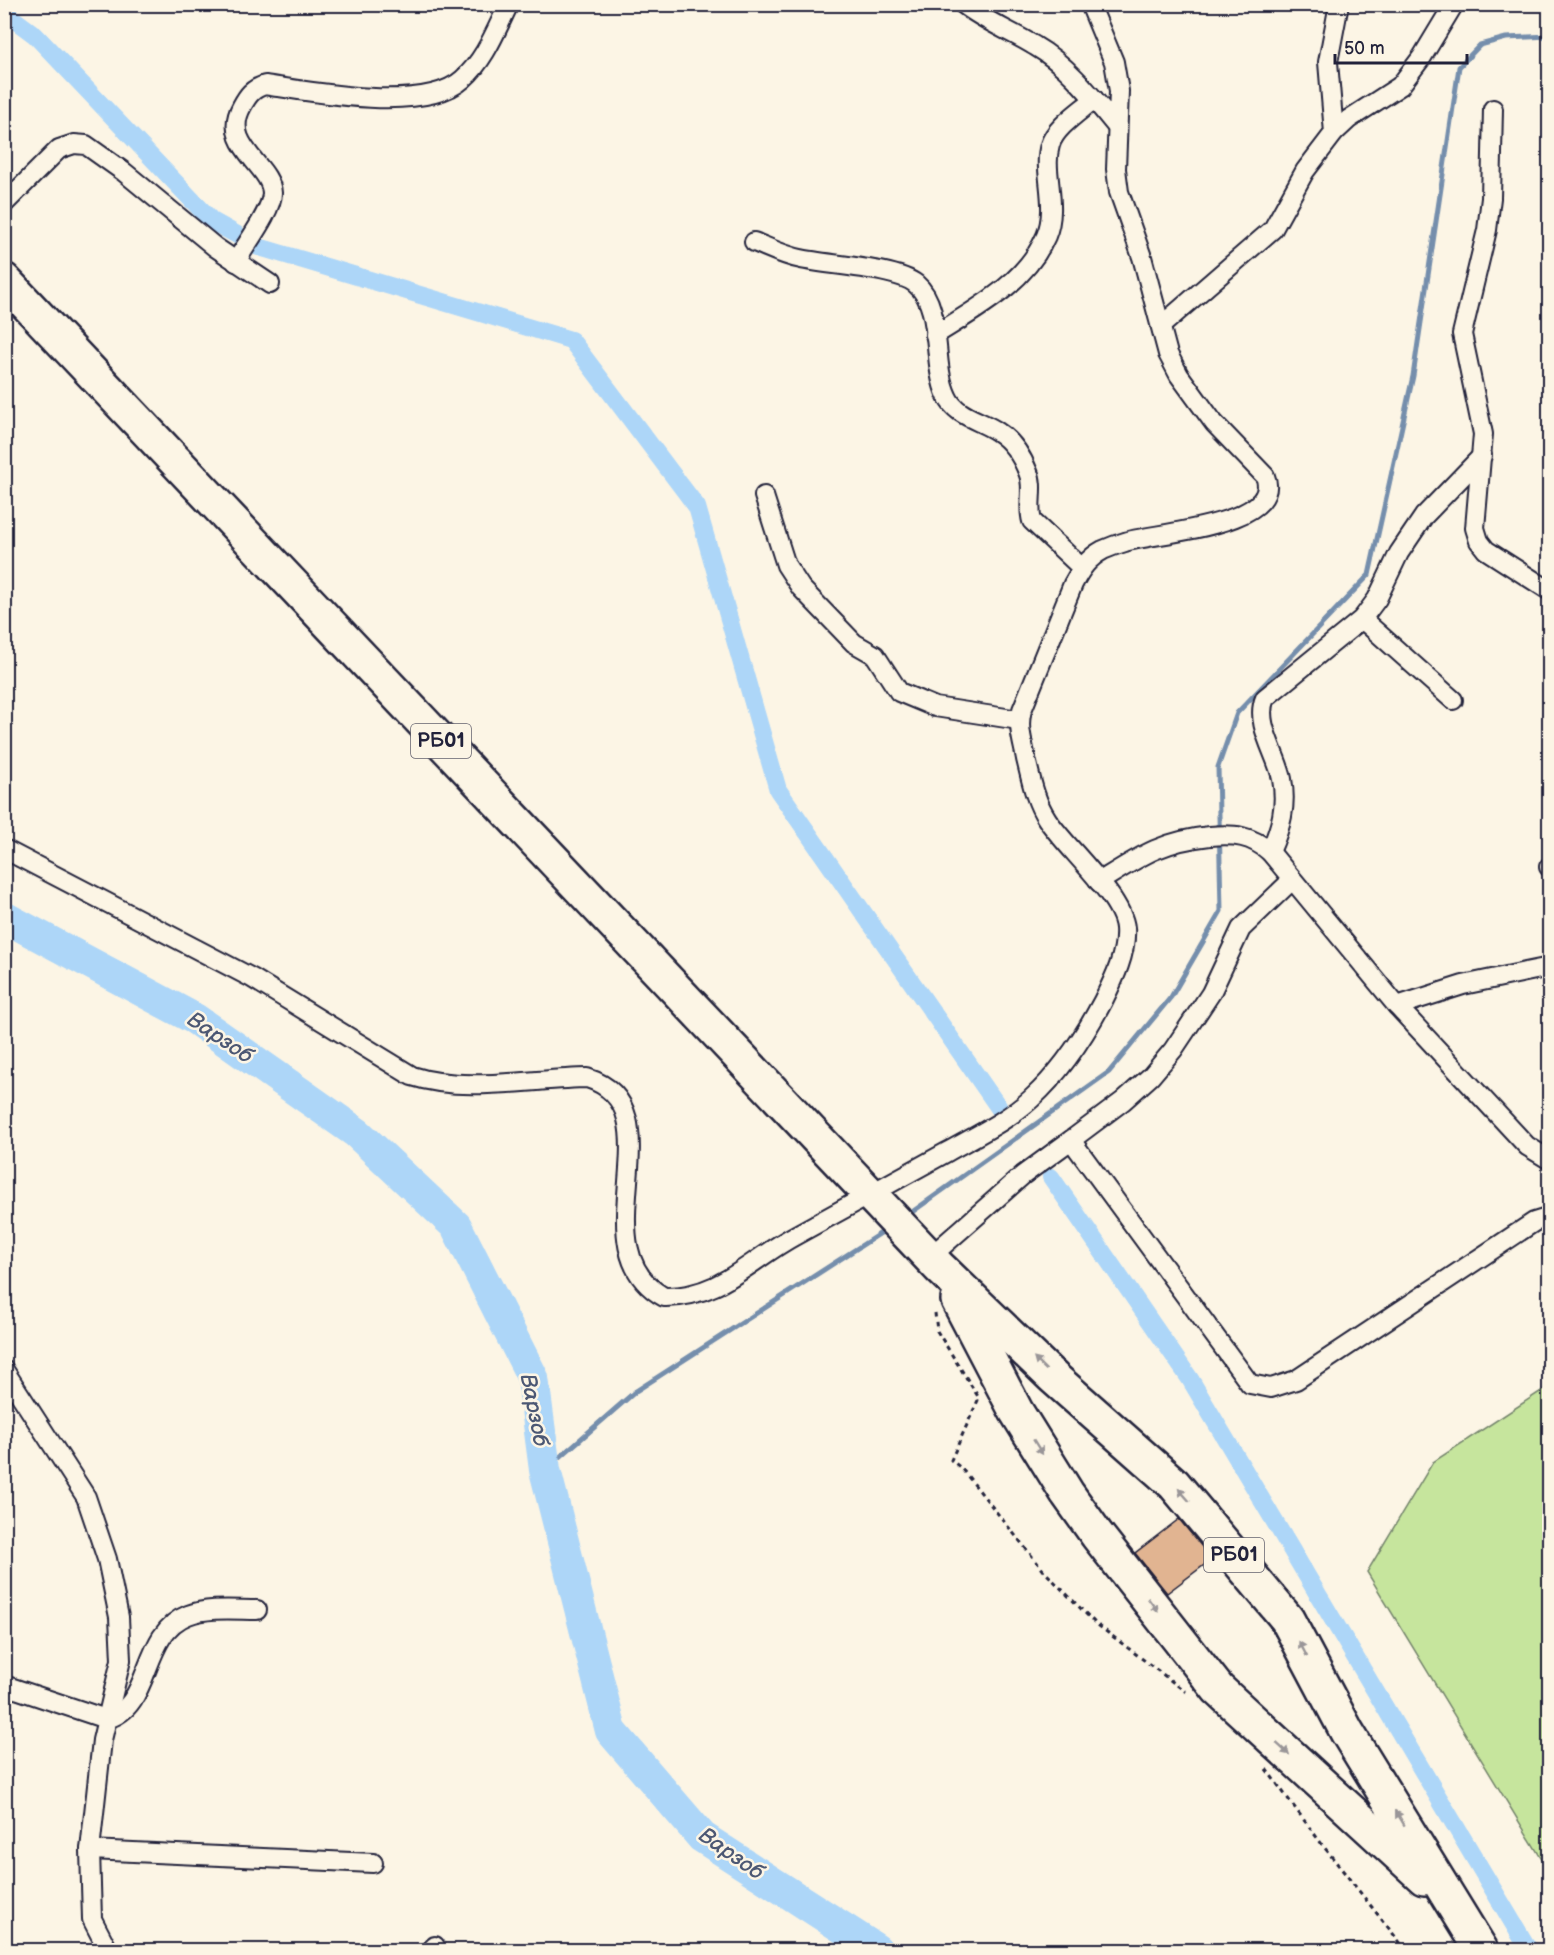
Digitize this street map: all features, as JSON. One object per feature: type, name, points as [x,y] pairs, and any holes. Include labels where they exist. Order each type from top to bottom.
[{"type":"highway","name":"РБ01","points":[[4,280],[929,1256],[1054,1378],[1174,1484],[1279,1610],[1347,1732],[1481,1950]]},
{"type":"highway","name":"РБ01","points":[[929,1256],[980,1340],[1016,1411],[1067,1493],[1097,1535],[1218,1689],[1452,1904]]},
{"type":"street","points":[[238,258],[265,213],[272,194],[270,184],[247,153],[238,133],[240,110],[250,93],[265,85],[362,98],[426,95],[449,89],[477,65],[509,4]]},
{"type":"street","points":[[963,4],[985,21],[1036,46],[1065,69],[1094,99],[1117,128]]},
{"type":"street","points":[[4,849],[252,978],[412,1076],[454,1084],[587,1078],[607,1086],[623,1108],[631,1148],[624,1226],[627,1246],[642,1281],[664,1297],[700,1294],[773,1247],[874,1198],[1017,1110],[1060,1070],[1088,1029],[1112,983],[1126,941],[1125,925],[1119,910],[1100,882],[1063,841],[1045,816],[1033,787],[1019,720],[1082,568],[1092,557],[1125,541],[1235,519],[1247,512],[1267,491],[1265,476],[1214,423],[1179,375],[1168,354],[1142,257],[1119,192],[1117,128],[1119,91],[1114,62],[1090,4]]},
{"type":"street","points":[[1334,133],[1328,62],[1339,4]]},
{"type":"street","points":[[1161,326],[1273,229],[1305,171],[1334,133],[1349,119],[1400,86],[1422,57],[1454,4]]},
{"type":"street","points":[[935,335],[1000,293],[1035,256],[1050,221],[1050,144],[1062,127],[1094,99]]},
{"type":"street","points":[[1492,109],[1488,219],[1462,333],[1483,434],[1475,528],[1479,541],[1486,550],[1550,591]]},
{"type":"street","points":[[4,204],[59,149],[74,144],[86,145],[270,284]]},
{"type":"street","points":[[754,242],[798,259],[878,271],[909,280],[920,288],[931,307],[937,365],[947,396],[954,407],[1000,433],[1019,454],[1031,481],[1029,511],[1032,521],[1082,568]]},
{"type":"street","points":[[1270,852],[1280,828],[1284,804],[1282,778],[1263,721],[1262,705],[1271,691],[1362,619],[1377,599],[1399,553],[1424,516],[1482,456]]},
{"type":"street","points":[[764,496],[786,565],[801,588],[854,643],[875,655],[899,692],[935,707],[1019,720]]},
{"type":"street","points":[[1362,619],[1453,699]]},
{"type":"street","points":[[1100,882],[1157,847],[1180,839],[1231,834],[1258,841],[1270,852],[1397,1006],[1527,1146],[1550,1160]]},
{"type":"street","points":[[929,1256],[1023,1175],[1124,1101],[1166,1059],[1211,993],[1241,929],[1292,880]]},
{"type":"street","points":[[1397,1006],[1463,985],[1545,968]]},
{"type":"street","points":[[1071,1140],[1236,1367],[1250,1384],[1260,1388],[1270,1388],[1296,1380],[1544,1222]]},
{"type":"street","points":[[4,1370],[86,1497],[107,1559],[119,1617],[121,1660],[106,1719],[90,1850],[92,1919],[108,1950]]},
{"type":"street","points":[[4,1685],[106,1719],[124,1711],[131,1701],[155,1647],[172,1623],[188,1615],[211,1611],[257,1610]]},
{"type":"street","points":[[90,1850],[373,1863]]},
{"type":"path","points":[[934,1308],[937,1331],[979,1398],[951,1460],[1044,1571],[1095,1623],[1188,1693]]},
{"type":"path","points":[[1263,1765],[1324,1847],[1406,1950]]},
{"type":"green space","points":[[1549,1386],[1549,1871],[1367,1572],[1433,1462]]},
{"type":"building","points":[[1179,1519],[1212,1559],[1167,1593],[1135,1553]]},
{"type":"waterway","points":[[4,12],[35,35],[212,221],[259,247],[571,340],[697,507],[778,790],[1004,1115]]},
{"type":"waterway","points":[[905,1217],[1109,1072],[1171,997],[1221,911],[1218,767],[1237,713],[1369,575],[1413,376],[1459,67],[1480,45],[1506,38],[1550,36]]},
{"type":"waterway","name":"Варзоб","points":[[4,917],[195,1019],[357,1133],[456,1226],[533,1378],[545,1470],[611,1731],[702,1837],[877,1950]]},
{"type":"waterway","points":[[1051,1177],[1190,1379],[1529,1950]]},
{"type":"waterway","points":[[545,1470],[636,1391],[887,1229]]}]
